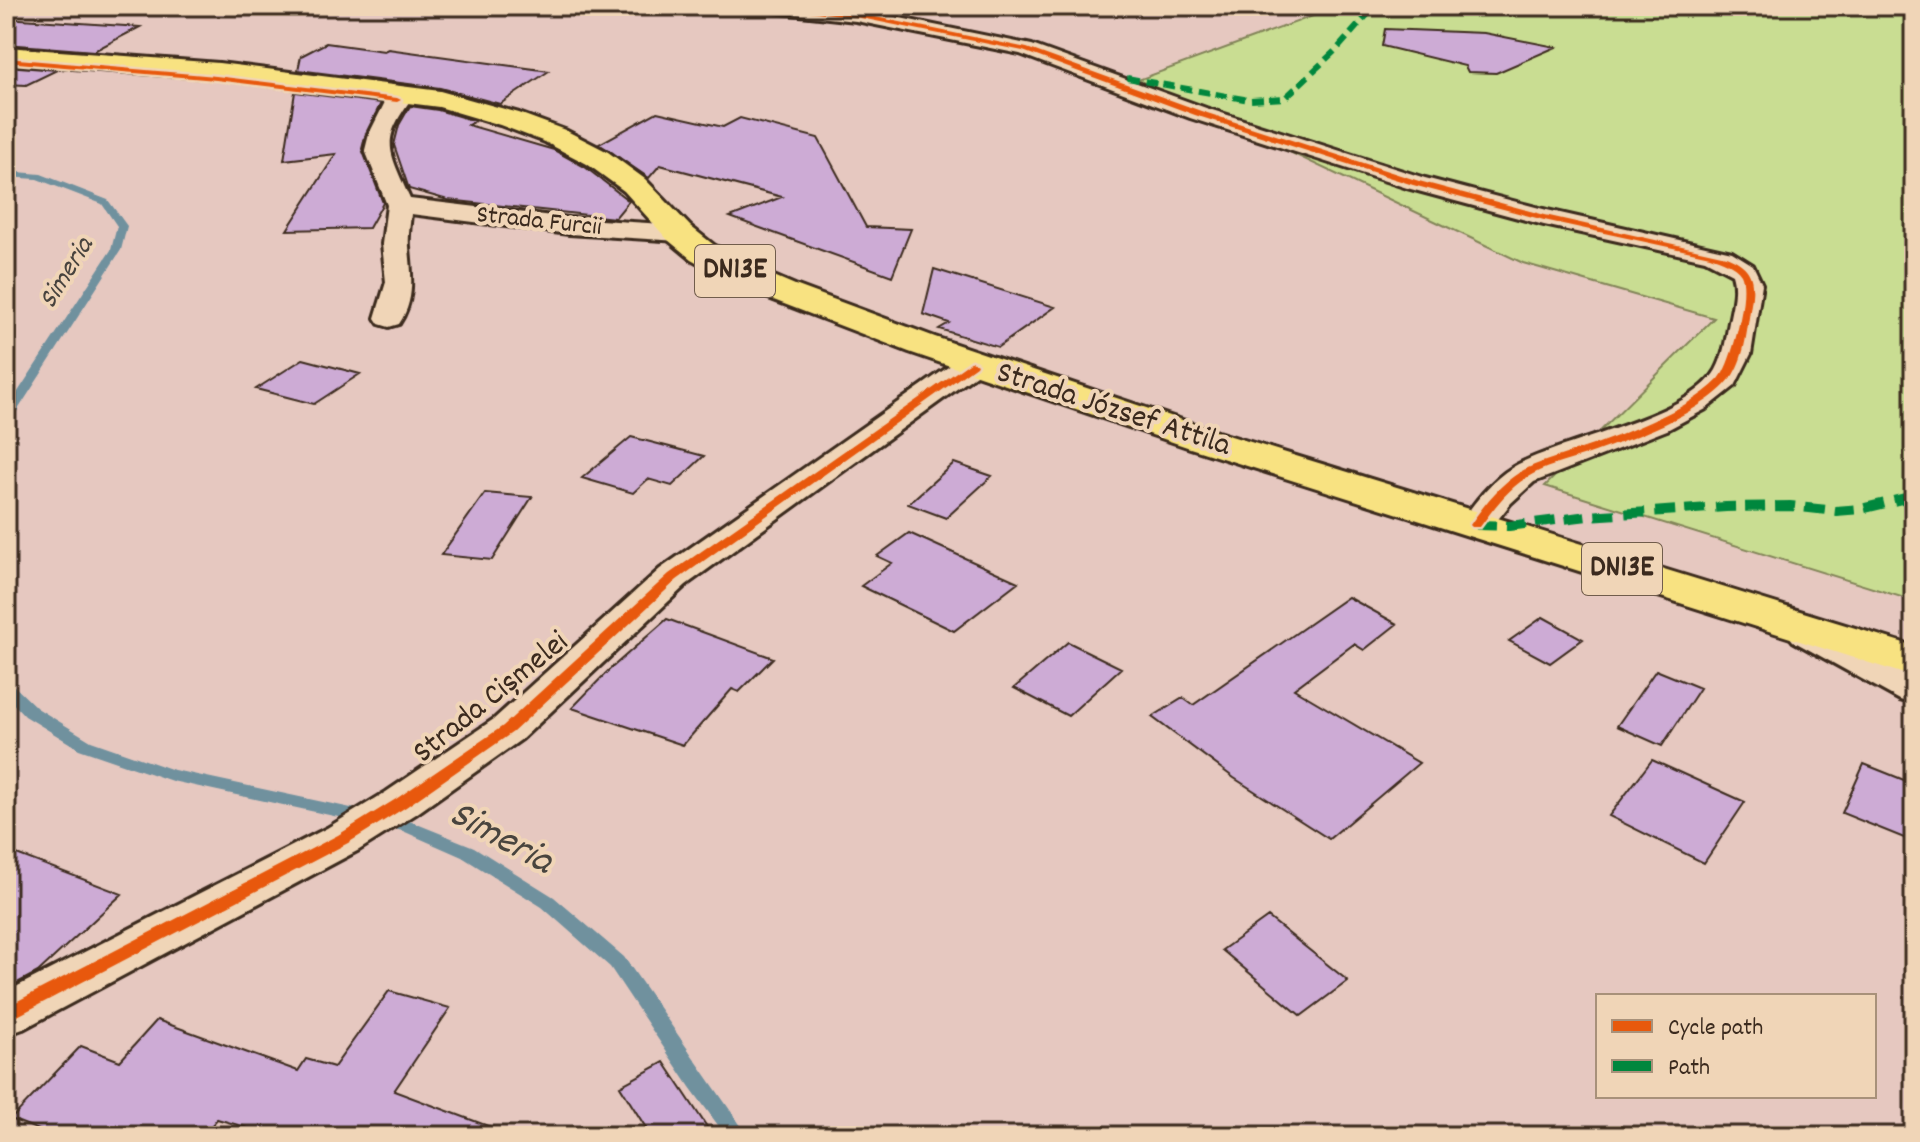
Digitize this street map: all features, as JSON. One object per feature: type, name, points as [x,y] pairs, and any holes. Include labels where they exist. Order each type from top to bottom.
[{"type":"main road","name":"Strada József Attila","points":[[6,55],[219,71],[404,94],[475,108],[591,154],[636,186],[679,233],[701,251],[744,275],[972,364],[1182,435],[1768,612]]},
{"type":"main road","name":"DN13E","points":[[1768,612],[1914,662]]},
{"type":"street","points":[[773,6],[864,11],[1025,49],[1198,113],[1416,183],[1544,217],[1712,254],[1732,260],[1743,269],[1750,287],[1736,356],[1725,379],[1707,395],[1680,410],[1608,444],[1518,478],[1497,496],[1476,525]]},
{"type":"street","points":[[389,318],[400,282],[395,244],[400,205],[377,150],[380,134],[397,100],[404,94]]},
{"type":"street","name":"Strada Furcii","points":[[400,205],[569,226],[679,233]]},
{"type":"street","name":"Strada Cișmelei","points":[[6,1015],[343,839],[401,803],[508,729],[673,577],[972,364]]},
{"type":"street","name":"Strada József Attila","points":[[1768,612],[1914,691]]},
{"type":"green space","points":[[522,6],[899,6],[883,17]]},
{"type":"green space","points":[[1340,6],[1914,6],[1914,601],[1545,486],[1714,318],[1523,263],[1138,80]]},
{"type":"building","points":[[6,18],[140,27],[94,51],[6,44]]},
{"type":"building","points":[[1385,29],[1484,33],[1556,47],[1496,73],[1468,72],[1465,66],[1382,46]]},
{"type":"building","points":[[326,43],[549,71],[500,104],[440,88],[298,70],[301,56]]},
{"type":"building","points":[[6,66],[57,70],[26,85],[6,84]]},
{"type":"building","points":[[295,92],[381,103],[366,133],[362,149],[383,203],[369,228],[287,230],[336,154],[284,160]]},
{"type":"building","points":[[410,106],[475,121],[468,125],[554,150],[585,167],[629,201],[615,218],[448,200],[409,189],[394,145],[399,125]]},
{"type":"building","points":[[657,112],[723,127],[740,118],[818,138],[866,227],[911,229],[892,276],[730,217],[782,197],[660,165],[649,178],[599,144]]},
{"type":"building","points":[[934,269],[1055,307],[998,347],[939,329],[949,323],[923,314]]},
{"type":"building","points":[[303,359],[360,374],[314,404],[256,389]]},
{"type":"building","points":[[631,437],[704,456],[672,486],[648,479],[633,493],[582,478]]},
{"type":"building","points":[[954,463],[992,476],[946,518],[908,504]]},
{"type":"building","points":[[485,493],[532,497],[492,560],[441,555]]},
{"type":"building","points":[[909,533],[1018,582],[954,631],[861,586],[892,563],[877,556]]},
{"type":"building","points":[[1348,597],[1397,624],[1364,650],[1354,644],[1294,689],[1419,763],[1329,839],[1234,778],[1152,717],[1183,698],[1193,705]]},
{"type":"building","points":[[1543,617],[1583,639],[1550,663],[1509,641]]},
{"type":"building","points":[[667,619],[773,658],[739,692],[732,689],[683,745],[572,708],[608,671]]},
{"type":"building","points":[[1068,642],[1121,668],[1068,716],[1014,688]]},
{"type":"building","points":[[1656,670],[1700,688],[1662,746],[1617,726]]},
{"type":"building","points":[[1652,760],[1745,802],[1704,863],[1609,816]]},
{"type":"building","points":[[1864,764],[1914,784],[1914,842],[1842,813]]},
{"type":"building","points":[[6,850],[122,894],[38,972],[6,989]]},
{"type":"building","points":[[1268,917],[1348,981],[1301,1016],[1222,950]]},
{"type":"building","points":[[389,991],[450,1008],[394,1091],[504,1132],[504,1136],[276,1136],[217,1119],[203,1136],[54,1136],[11,1119],[81,1046],[120,1061],[157,1020],[298,1071],[306,1059],[334,1067]]},
{"type":"building","points":[[664,1062],[713,1136],[651,1136],[620,1086]]},
{"type":"waterway","name":"Simeria","points":[[6,174],[38,176],[105,202],[122,226],[116,250],[6,419]]},
{"type":"waterway","name":"Simeria","points":[[6,687],[31,712],[85,745],[172,775],[407,826],[468,852],[548,902],[617,962],[738,1136]]},
{"type":"marked path","points":[[1127,78],[1249,100],[1285,98],[1338,48],[1375,6]]},
{"type":"marked path","points":[[1476,525],[1509,526],[1588,516],[1726,507],[1790,506],[1836,511],[1861,509],[1914,496]]},
{"type":"cycle path","points":[[773,6],[856,15],[1025,49],[1198,113],[1416,183],[1544,217],[1712,254],[1731,261],[1743,270],[1748,293],[1741,334],[1737,354],[1724,380],[1696,402],[1656,423],[1523,475],[1499,495],[1476,525]]},
{"type":"cycle path","points":[[6,60],[216,78],[397,100]]},
{"type":"cycle path","points":[[6,1015],[343,839],[401,803],[508,729],[673,577],[972,364]]}]
